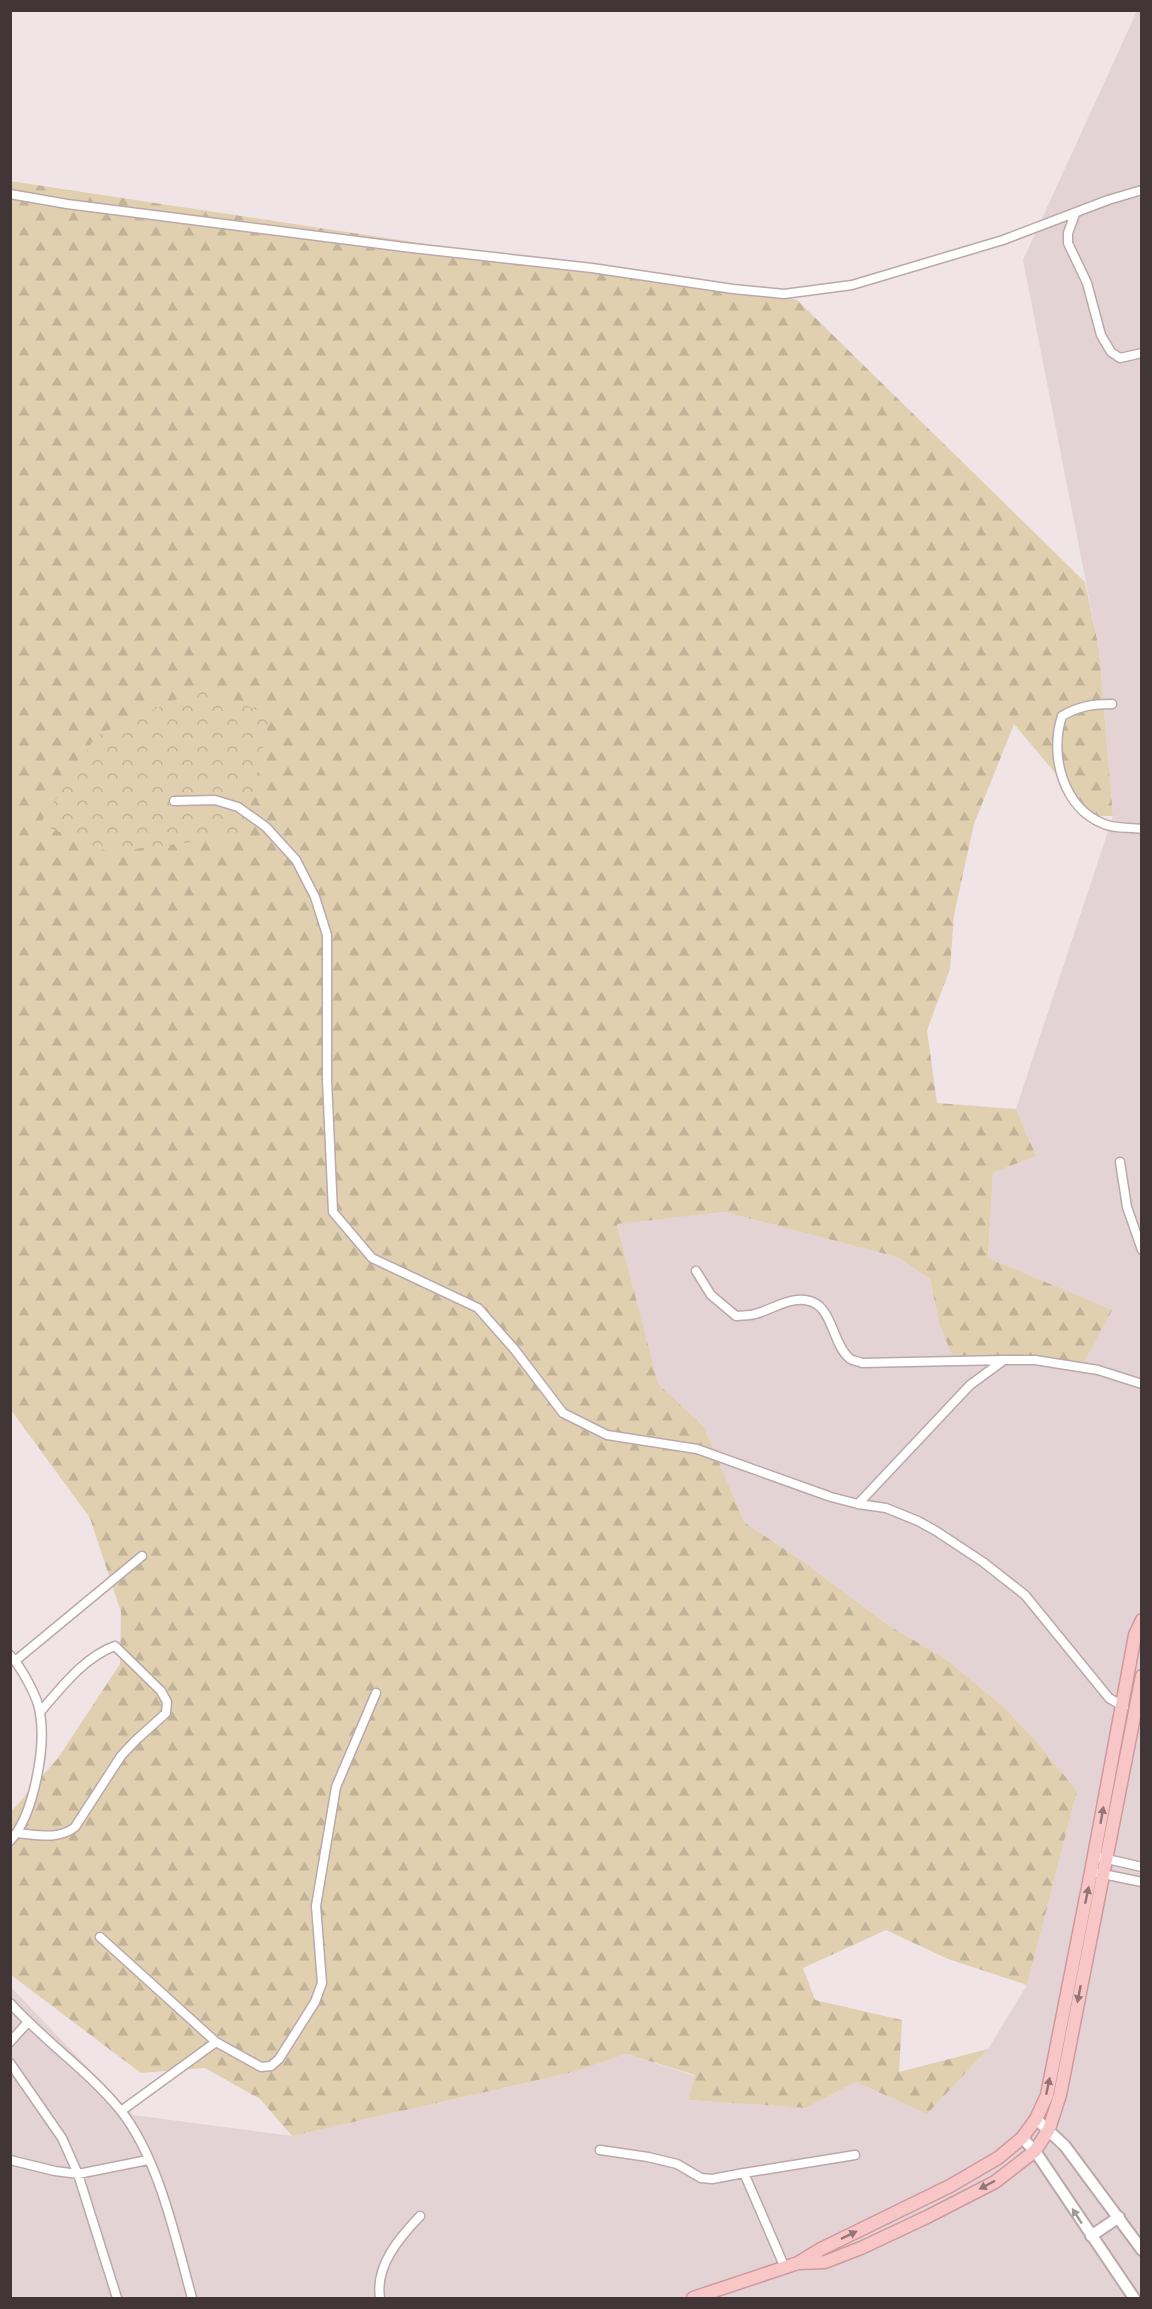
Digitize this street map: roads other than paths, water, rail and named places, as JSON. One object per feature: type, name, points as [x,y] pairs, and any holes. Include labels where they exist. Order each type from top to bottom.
[{"type":"main road","points":[[693,2298],[798,2263],[821,2249],[950,2186],[998,2158],[1022,2138],[1036,2119],[1061,2055],[1079,1962],[1091,1872],[1110,1766],[1135,1635],[1141,1621]]},
{"type":"main road","points":[[1079,1962],[1104,1875],[1142,1676]]},
{"type":"main road","points":[[1110,1766],[1124,1770]]},
{"type":"main road","points":[[798,2263],[825,2262],[900,2230],[995,2181],[1035,2151],[1049,2129],[1060,2095],[1061,2055]]},
{"type":"main road","points":[[950,2186],[957,2200]]},
{"type":"main road","points":[[892,2214],[900,2230]]},
{"type":"street","points":[[10,194],[67,204],[412,248],[592,268],[774,293],[808,292],[852,285],[1003,240],[1108,200],[1142,190]]},
{"type":"street","points":[[1075,214],[1068,233],[1068,243],[1087,283],[1101,335],[1111,352],[1120,358],[1142,353]]},
{"type":"street","points":[[1112,704],[1077,707],[1062,716],[1058,730],[1065,788],[1072,800],[1087,815],[1106,826],[1142,829]]},
{"type":"street","points":[[174,801],[215,800],[238,807],[266,827],[296,860],[315,897],[327,935],[327,1080],[333,1212],[372,1258],[478,1308],[515,1350],[563,1413],[607,1435],[697,1449],[831,1497],[886,1508],[918,1521],[983,1562],[1025,1595],[1109,1698],[1122,1706],[1135,1709]]},
{"type":"street","points":[[1120,1162],[1127,1207],[1142,1250]]},
{"type":"street","points":[[696,1270],[711,1295],[736,1316],[755,1314],[774,1306],[804,1300],[817,1304],[828,1318],[843,1350],[850,1359],[862,1363],[1035,1360],[1098,1370],[1142,1384]]},
{"type":"street","points":[[858,1504],[970,1384],[1004,1360]]},
{"type":"street","points":[[10,1841],[17,1833],[31,1806],[42,1749],[40,1712],[13,1658],[142,1556]]},
{"type":"street","points":[[17,1833],[66,1835],[75,1827],[121,1756],[166,1713],[167,1702],[161,1691],[115,1646],[106,1649],[79,1670],[40,1712]]},
{"type":"street","points":[[100,1937],[216,2042],[261,2067],[272,2066],[279,2059],[315,2002],[322,1983],[316,1906],[336,1787],[376,1693]]},
{"type":"street","points":[[1094,1856],[1142,1867]]},
{"type":"street","points":[[1091,1872],[1142,1882]]},
{"type":"street","points":[[10,2003],[97,2084],[122,2111],[137,2134],[176,2240],[189,2298]]},
{"type":"street","points":[[10,2042],[28,2022]]},
{"type":"street","points":[[122,2111],[216,2042]]},
{"type":"street","points":[[10,2063],[63,2138],[78,2174],[117,2298]]},
{"type":"street","points":[[1036,2119],[1049,2129],[1086,2171],[1142,2250]]},
{"type":"street","points":[[1022,2138],[1035,2151],[1134,2298]]},
{"type":"street","points":[[600,2150],[648,2157],[676,2164],[701,2178],[712,2179],[855,2155]]},
{"type":"street","points":[[10,2160],[78,2174],[148,2160]]},
{"type":"street","points":[[744,2173],[785,2268]]},
{"type":"street","points":[[380,2298],[378,2285],[386,2261],[402,2235],[420,2216]]},
{"type":"street","points":[[1091,2236],[1119,2217]]}]
